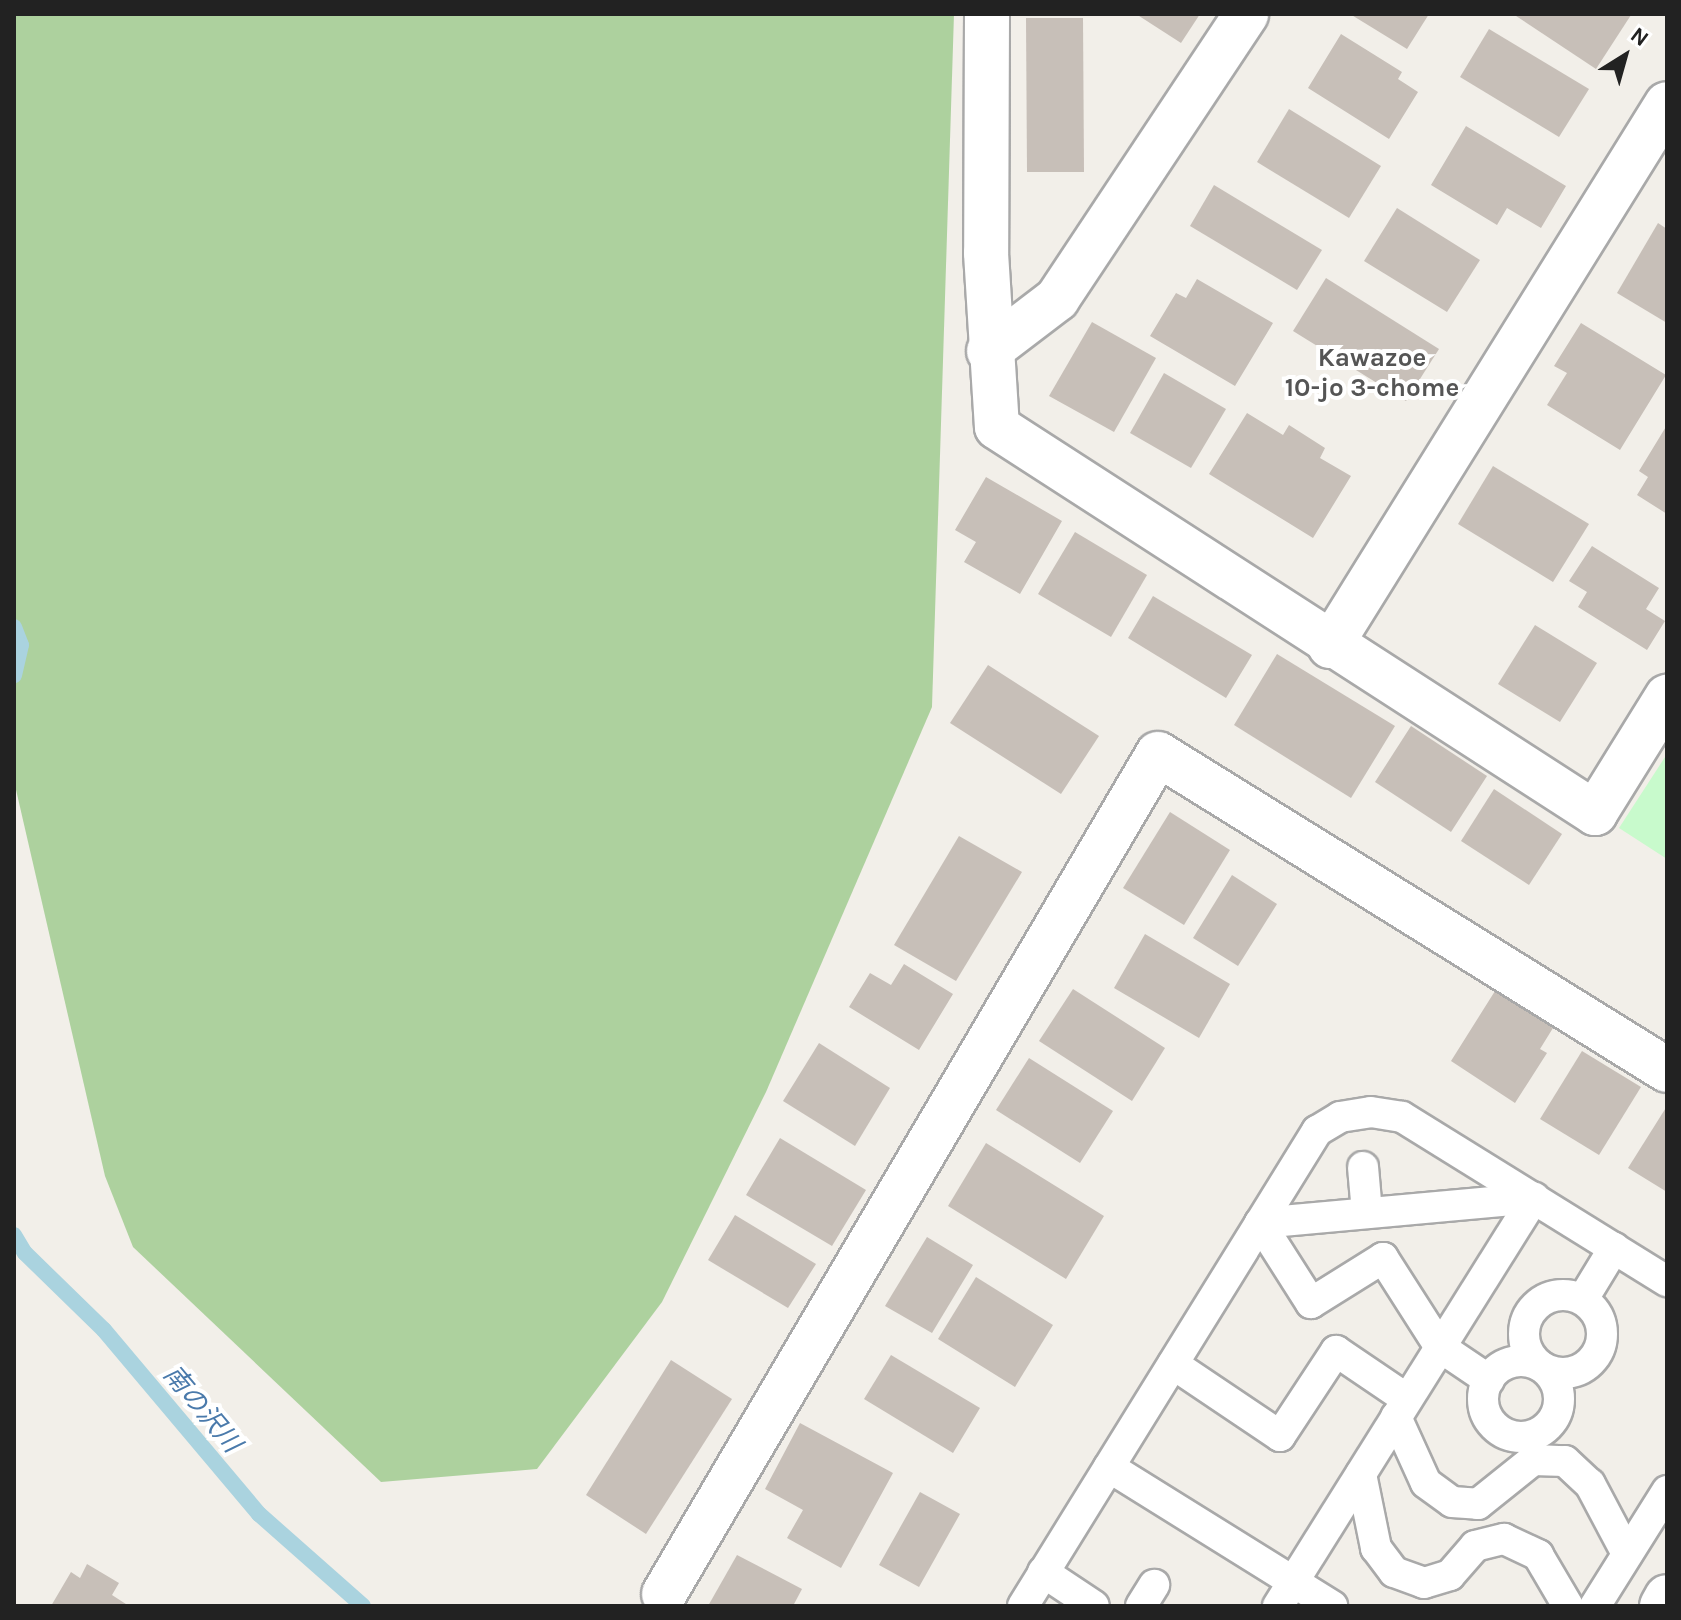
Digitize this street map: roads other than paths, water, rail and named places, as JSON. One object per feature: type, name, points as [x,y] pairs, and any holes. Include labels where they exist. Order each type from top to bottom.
[{"type":"street","points":[[987,14],[989,351],[997,427],[1330,646],[1595,813],[1666,702]]},
{"type":"street","points":[[989,351],[1057,299],[1246,14]]},
{"type":"street","points":[[1330,646],[1667,104]]},
{"type":"street","points":[[664,1594],[1158,754],[1667,1070]]},
{"type":"street","points":[[1662,1606],[1667,1597]]},
{"type":"lane","points":[[1023,1606],[1317,1131],[1340,1117],[1371,1112],[1402,1117],[1667,1281]]},
{"type":"lane","points":[[1363,1167],[1367,1213]]},
{"type":"lane","points":[[1260,1223],[1534,1198]]},
{"type":"lane","points":[[1286,1594],[1534,1198]]},
{"type":"lane","points":[[1260,1223],[1311,1303],[1383,1258],[1440,1347],[1489,1380]]},
{"type":"lane","points":[[1583,1299],[1614,1248]]},
{"type":"lane","points":[[1583,1299],[1556,1295],[1533,1307],[1524,1331],[1525,1345],[1541,1366],[1557,1384],[1558,1408],[1536,1434],[1512,1436],[1491,1422],[1483,1398],[1489,1380],[1515,1362],[1541,1366],[1577,1370],[1596,1355],[1602,1330],[1583,1299]]},
{"type":"lane","points":[[1173,1364],[1280,1436],[1336,1351],[1402,1408],[1426,1483],[1452,1502],[1478,1504],[1533,1460],[1565,1461],[1590,1484],[1627,1554]]},
{"type":"lane","points":[[1109,1467],[1286,1594],[1332,1606]]},
{"type":"lane","points":[[1361,1474],[1376,1548],[1394,1572],[1424,1583],[1450,1575],[1475,1546],[1504,1539],[1538,1555],[1568,1606]]},
{"type":"lane","points":[[1595,1606],[1667,1491]]},
{"type":"lane","points":[[1043,1572],[1094,1606]]},
{"type":"waterway","name":"南の沢川","points":[[14,627],[21,645],[14,675]]},
{"type":"waterway","name":"南の沢川","points":[[14,1235],[25,1253],[104,1330],[259,1514],[363,1606]]},
{"type":"district","name":"Kawazoe 10-jo 3-chome","points":[[1372,373]]}]
